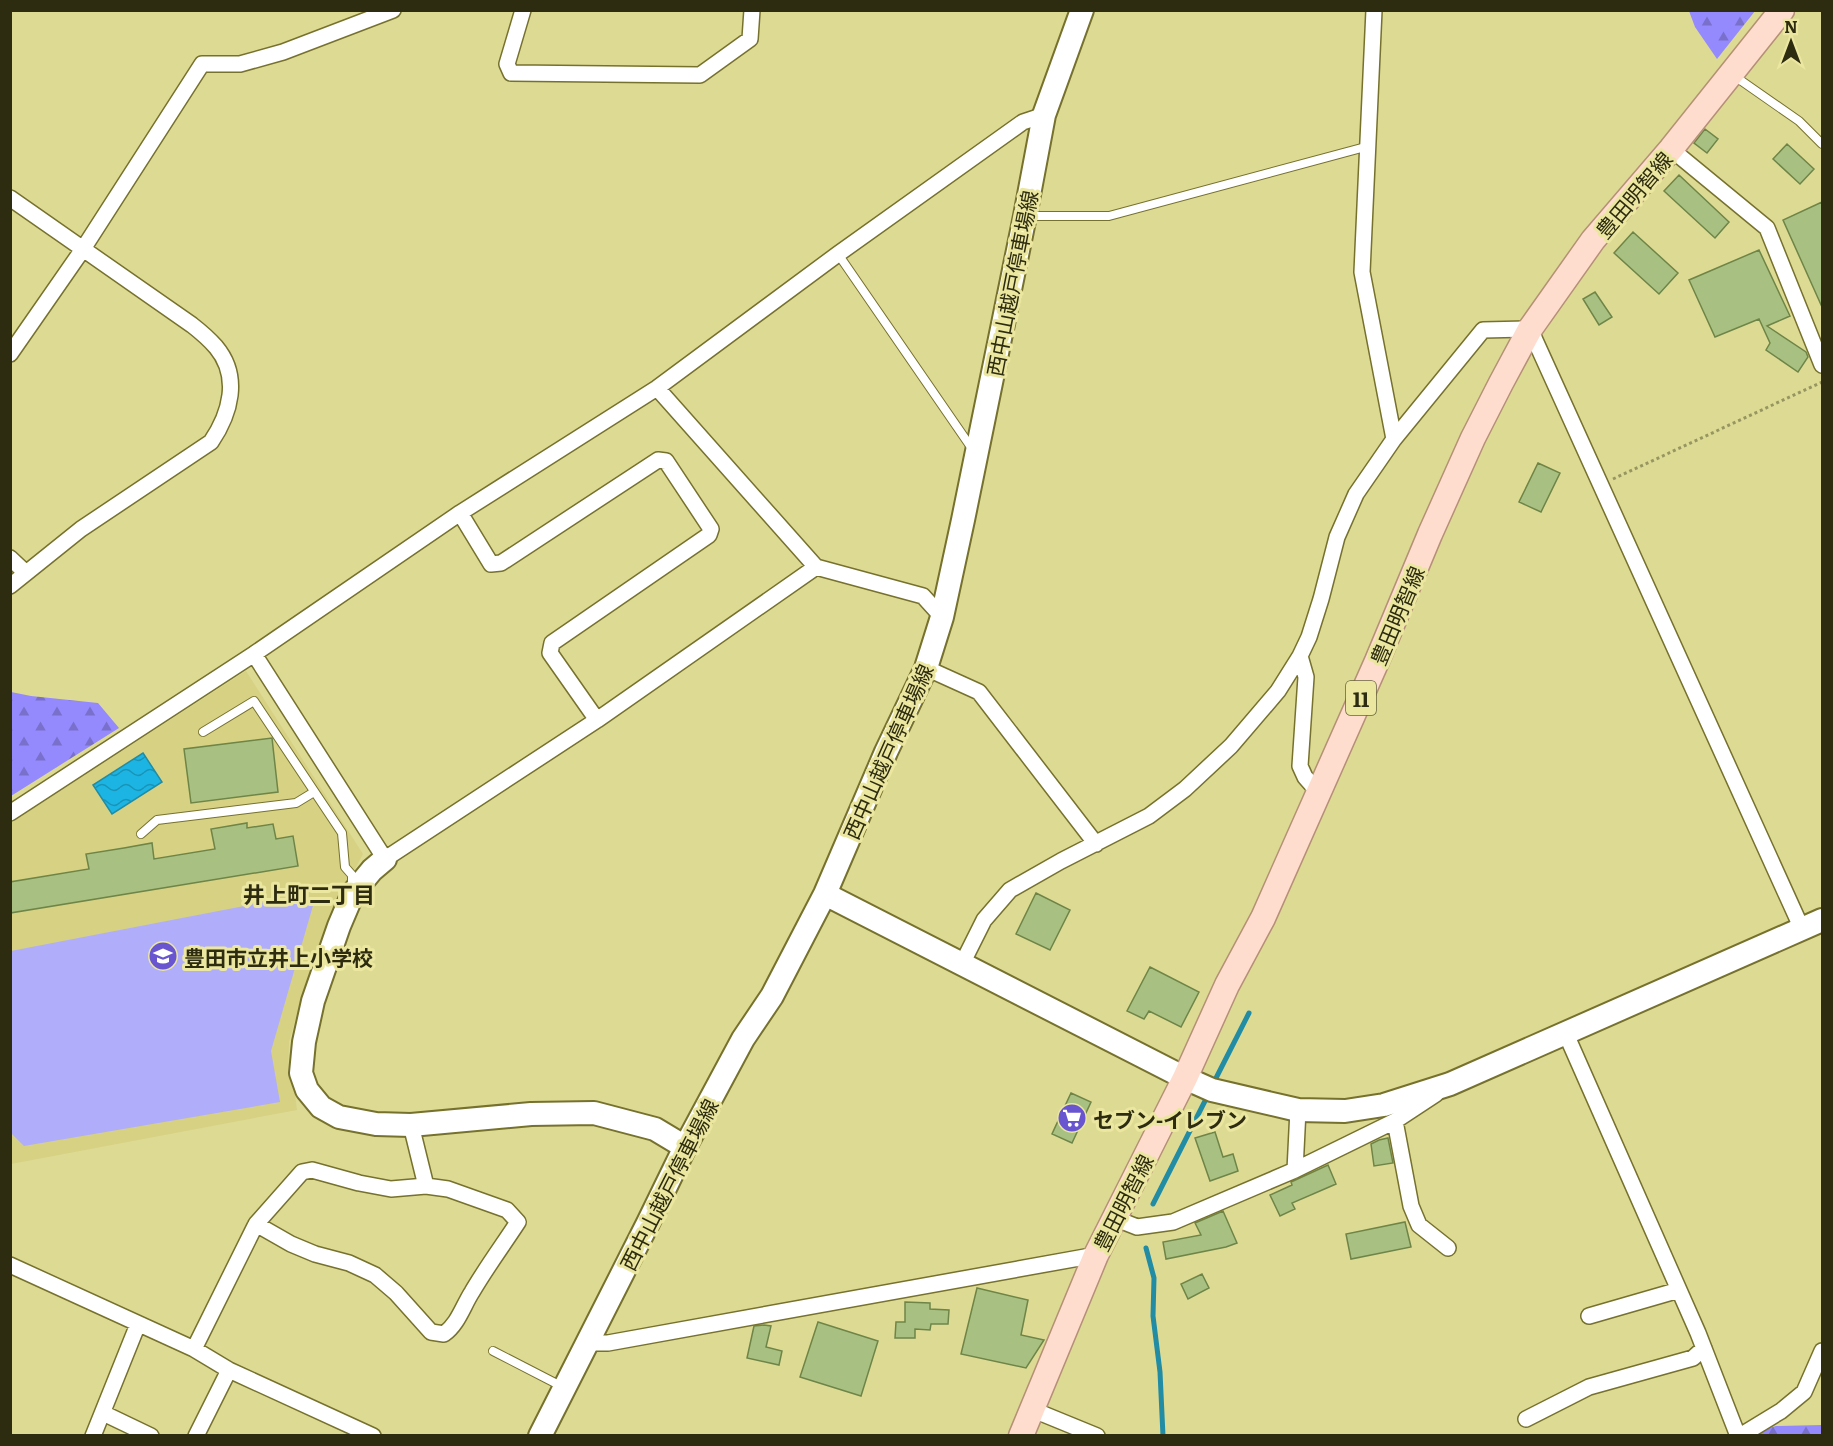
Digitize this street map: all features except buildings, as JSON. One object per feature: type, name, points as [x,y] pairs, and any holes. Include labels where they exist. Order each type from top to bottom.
[{"type":"main road","name":"豊田明智線","points":[[1021,1436],[1095,1255],[1185,1078],[1227,985],[1263,918],[1473,438],[1530,329],[1593,240],[1671,149],[1782,10]]},
{"type":"street","points":[[10,354],[16,335],[83,249],[202,64],[240,64],[283,52],[393,10]]},
{"type":"street","points":[[524,10],[507,64],[511,73],[700,75],[750,39],[752,10]]},
{"type":"street","name":"西中山越戸停車場線","points":[[540,1436],[685,1147],[743,1039],[772,996],[825,894],[886,752],[926,668],[942,617],[977,455],[1044,115],[1082,10]]},
{"type":"street","points":[[1374,10],[1362,272],[1394,440]]},
{"type":"street","points":[[10,813],[254,654],[460,513],[657,388],[838,254],[1023,122],[1044,115]]},
{"type":"street","points":[[1671,149],[1767,228],[1822,365]]},
{"type":"street","points":[[10,198],[192,325],[212,342],[223,358],[230,380],[228,410],[211,442],[81,529],[10,586]]},
{"type":"street","points":[[825,894],[1185,1078],[1212,1090],[1298,1110],[1345,1111],[1384,1106],[1450,1084],[1812,925],[1600,485],[1530,329],[1483,330],[1394,440],[1356,494],[1337,537],[1321,599],[1309,637],[1300,656],[1278,691],[1244,732],[1185,789],[1149,816],[1010,890],[984,920],[962,964]]},
{"type":"street","points":[[657,388],[816,567],[923,596],[942,617]]},
{"type":"street","points":[[460,513],[491,564],[501,563],[658,460],[666,461],[711,530],[710,535],[552,643],[550,653],[597,720]]},
{"type":"street","points":[[10,558],[26,573]]},
{"type":"street","points":[[685,1147],[655,1129],[594,1113],[531,1114],[411,1125],[376,1124],[339,1117],[321,1107],[307,1090],[301,1072],[304,1042],[313,1001],[353,893],[385,858],[597,720],[816,567]]},
{"type":"street","points":[[254,654],[385,858]]},
{"type":"street","points":[[1300,656],[1305,677],[1300,765],[1305,777],[1319,793]]},
{"type":"street","points":[[926,668],[979,692],[1096,844]]},
{"type":"street","points":[[1566,1034],[1704,1348],[1739,1436],[1781,1411],[1803,1392],[1822,1351]]},
{"type":"street","points":[[1114,1218],[1137,1227],[1173,1222],[1294,1170],[1395,1121],[1450,1084]]},
{"type":"street","points":[[1294,1170],[1298,1110]]},
{"type":"street","points":[[1395,1121],[1411,1206],[1419,1225],[1448,1248]]},
{"type":"street","points":[[411,1125],[426,1186]]},
{"type":"street","points":[[194,1349],[256,1224],[302,1172],[312,1170],[391,1189],[426,1186],[448,1190],[507,1210],[518,1222],[471,1292],[454,1327],[444,1334],[431,1332],[396,1293],[375,1275],[349,1263],[315,1254],[291,1244],[256,1224]]},
{"type":"street","points":[[586,1343],[608,1343],[1095,1255]]},
{"type":"street","points":[[11,1267],[194,1349],[229,1370],[373,1436]]},
{"type":"street","points":[[1589,1316],[1679,1290]]},
{"type":"street","points":[[93,1436],[138,1324]]},
{"type":"street","points":[[1526,1419],[1589,1387],[1693,1358],[1704,1348]]},
{"type":"street","points":[[196,1436],[229,1370]]},
{"type":"street","points":[[1031,1409],[1097,1436]]},
{"type":"street","points":[[103,1413],[151,1436]]},
{"type":"lane","points":[[1732,74],[1799,121],[1822,144]]},
{"type":"lane","points":[[1025,216],[1109,216],[1369,146]]},
{"type":"lane","points":[[838,254],[977,455]]},
{"type":"lane","points":[[203,732],[254,701],[342,834],[345,867],[352,875],[353,893]]},
{"type":"lane","points":[[141,834],[157,820],[296,803],[314,792]]},
{"type":"lane","points":[[493,1351],[564,1388]]},
{"type":"path","points":[[1600,485],[1822,382]]},
{"type":"shaded area","name":"豊田市立井上小学校","points":[[246,671],[363,854],[331,913],[301,999],[289,1042],[288,1074],[295,1094],[297,1110],[11,1164],[11,823]]},
{"type":"shaded area","points":[[302,895],[314,902],[271,1051],[280,1102],[24,1146],[11,1133],[11,951]]},
{"type":"green space","points":[[1689,10],[1755,11],[1717,59],[1695,27]]},
{"type":"green space","points":[[11,692],[98,703],[119,728],[11,796]]},
{"type":"green space","points":[[1822,1425],[1822,1435],[1740,1436],[1776,1426]]},
{"type":"water","points":[[143,753],[162,782],[112,814],[93,785]]},
{"type":"waterway","points":[[1213,1084],[1249,1013]]},
{"type":"waterway","points":[[1153,1204],[1208,1095]]},
{"type":"waterway","points":[[1146,1248],[1154,1278],[1153,1316],[1160,1372],[1163,1436]]},
{"type":"place","name":"豊田市立井上小学校","points":[[163,956]]},
{"type":"place","name":"セブン-イレブン","points":[[1072,1118]]},
{"type":"district","name":"井上町二丁目","points":[[309,893]]}]
